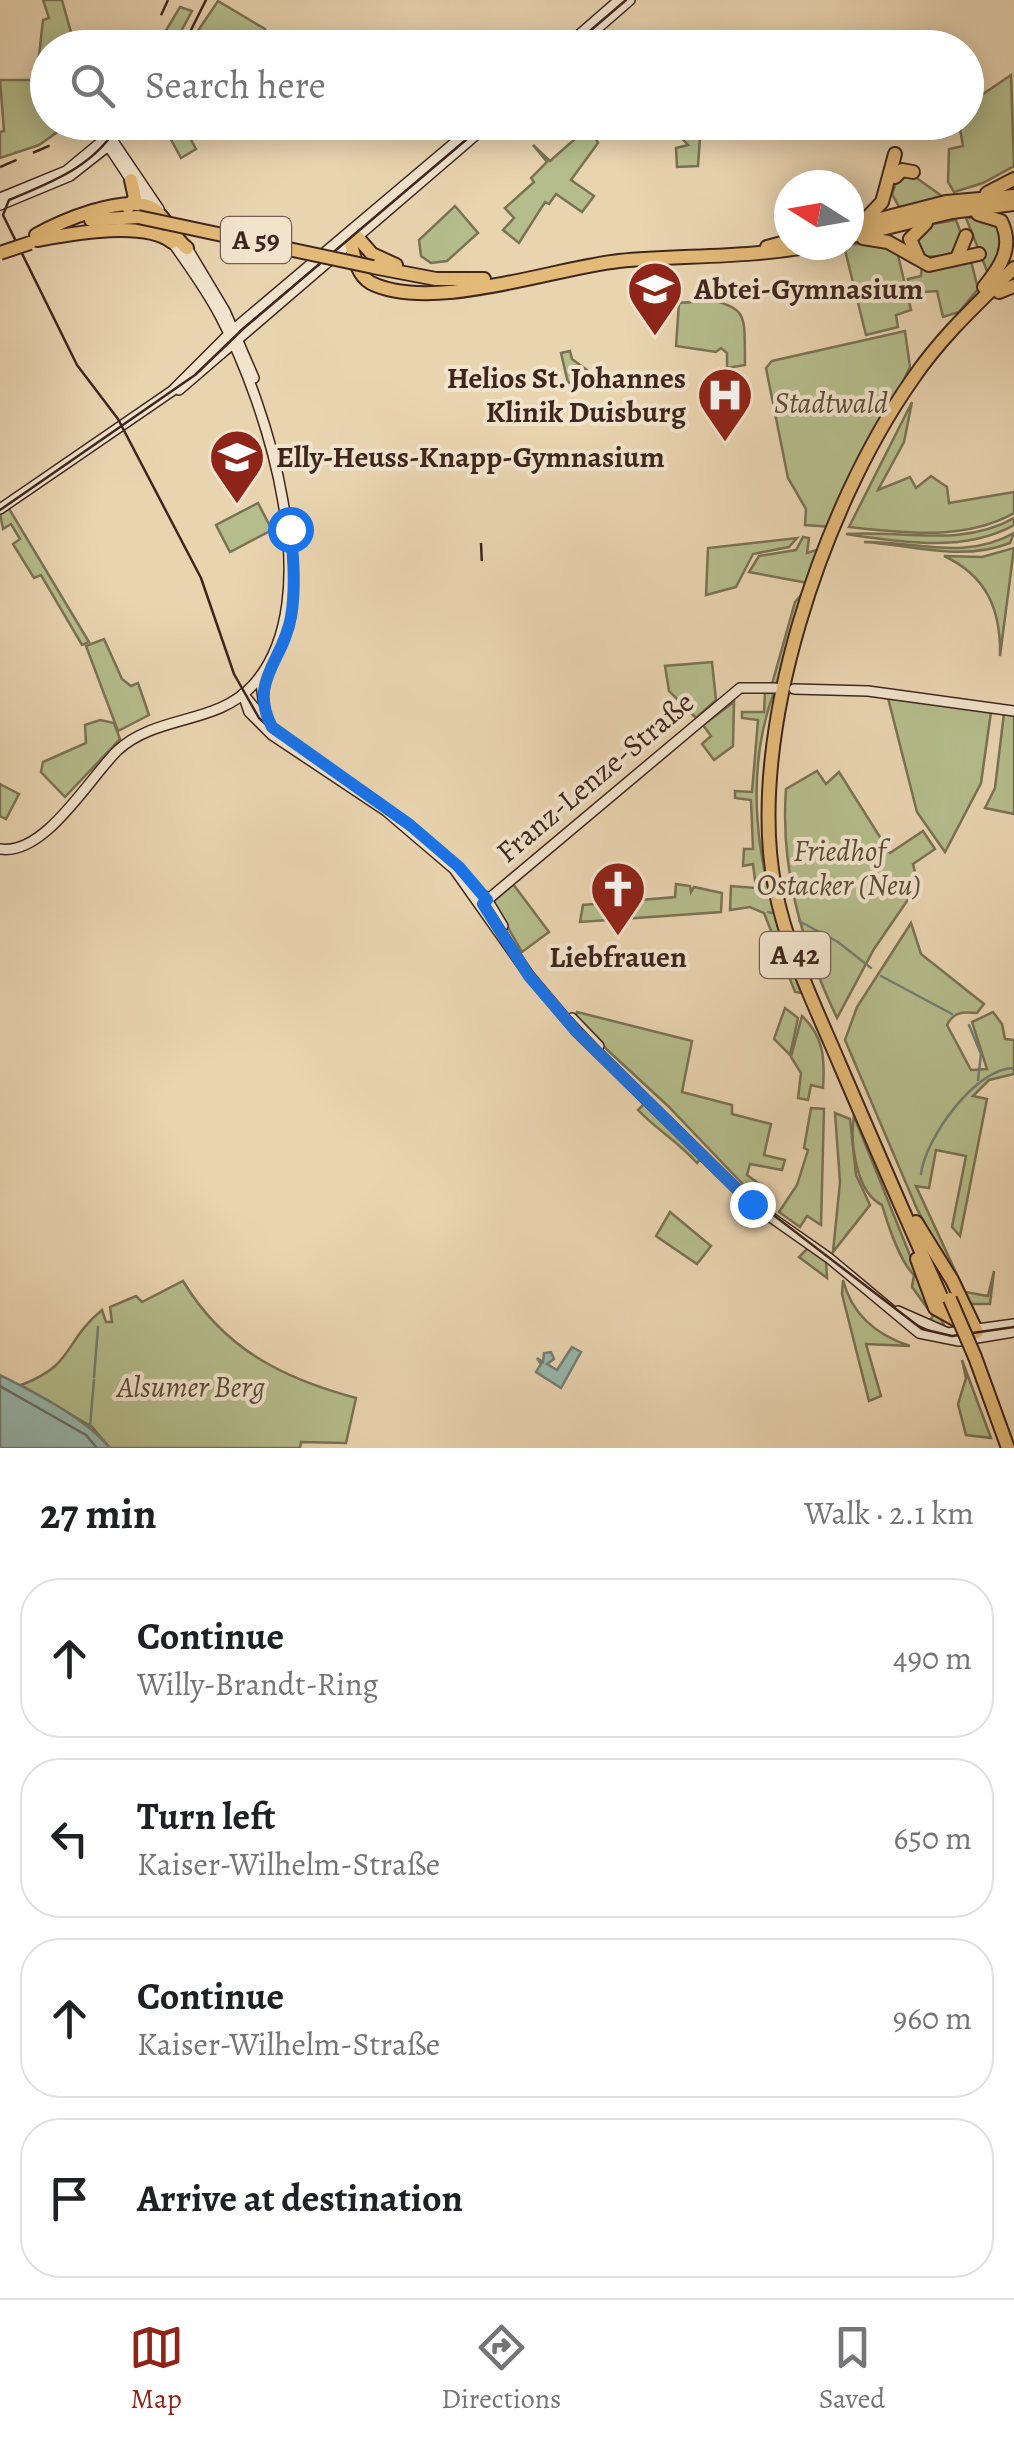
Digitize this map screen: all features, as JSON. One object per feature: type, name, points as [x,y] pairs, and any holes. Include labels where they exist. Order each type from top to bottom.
[{"type":"highway","points":[[864,222],[882,202],[895,158],[902,156],[892,200],[899,208],[912,211],[1014,202]]},
{"type":"highway","points":[[895,177],[902,170],[912,172]]},
{"type":"highway","points":[[864,237],[888,242],[929,265],[978,254],[930,260],[914,253],[912,234],[926,223],[1014,179]]},
{"type":"highway","points":[[131,180],[144,214],[172,242]]},
{"type":"highway","points":[[864,231],[960,208],[1001,221],[1010,238],[1007,258],[994,287]]},
{"type":"highway","points":[[864,229],[912,211]]},
{"type":"highway","points":[[144,214],[187,248]]},
{"type":"highway","name":"A 59","points":[[0,250],[144,214],[446,286],[617,262],[774,252]]},
{"type":"highway","points":[[864,232],[926,223]]},
{"type":"highway","points":[[958,256],[966,236]]},
{"type":"highway","name":"A 59","points":[[499,280],[616,256],[774,246]]},
{"type":"highway","points":[[351,248],[364,277],[380,286],[434,292],[499,280]]},
{"type":"highway","points":[[351,248],[400,266],[447,276],[499,280]]},
{"type":"highway","points":[[994,287],[1014,260]]},
{"type":"highway","name":"A 42","points":[[1004,1448],[972,1358],[898,1200],[788,936],[768,842],[766,790],[773,727],[796,638],[848,508],[905,396],[949,331],[1014,268]]},
{"type":"highway","name":"A 42","points":[[905,396],[994,287],[1014,278]]},
{"type":"highway","points":[[949,331],[980,294],[994,287],[1014,286]]},
{"type":"highway","name":"A 42","points":[[832,546],[800,647],[780,728],[774,790],[778,859],[787,906],[808,969],[946,1300]]},
{"type":"highway","points":[[898,1200],[930,1300],[948,1318],[974,1332]]},
{"type":"highway","points":[[916,1222],[952,1280],[974,1332]]},
{"type":"highway","points":[[944,1333],[949,1326],[948,1318]]},
{"type":"main road","points":[[585,30],[619,0]]},
{"type":"main road","points":[[596,30],[630,0]]},
{"type":"main road","points":[[0,510],[196,378],[251,314],[458,140]]},
{"type":"main road","points":[[233,336],[351,248],[471,140]]},
{"type":"main road","points":[[108,141],[131,180]]},
{"type":"main road","points":[[0,203],[62,181],[108,141]]},
{"type":"main road","points":[[108,141],[144,214],[172,242],[233,336],[276,456],[294,562],[289,624],[278,657],[261,683],[229,711]]},
{"type":"main road","points":[[0,849],[29,844],[71,806],[119,749],[145,732],[245,698],[279,638],[288,572],[272,457],[226,311],[187,248]]},
{"type":"main road","points":[[226,311],[238,317],[251,314]]},
{"type":"main road","points":[[261,683],[262,704],[272,727]]},
{"type":"main road","name":"Franz-Lenze-Straße","points":[[485,902],[740,688],[776,688]]},
{"type":"main road","points":[[794,689],[868,691],[1014,710]]},
{"type":"main road","points":[[245,698],[250,712],[285,742],[422,838],[485,902],[533,975],[605,1053],[744,1190],[894,1308],[944,1333],[1014,1324]]},
{"type":"main road","points":[[245,698],[285,742]]},
{"type":"main road","points":[[145,732],[229,711],[250,712]]},
{"type":"main road","points":[[830,1256],[906,1325],[927,1336],[960,1341],[1014,1332]]},
{"type":"green space","points":[[43,0],[62,0],[70,30],[42,30],[43,20],[49,18]]},
{"type":"green space","points":[[218,1],[265,29],[265,30],[198,30]]},
{"type":"green space","points":[[180,7],[192,11],[182,30],[166,30]]},
{"type":"green space","points":[[1011,75],[1014,166],[983,183],[954,192],[948,182],[949,149],[963,146],[962,140],[984,140],[984,93]]},
{"type":"green space","points":[[0,80],[30,80],[30,140],[46,140],[0,158],[0,132],[4,131]]},
{"type":"green space","points":[[171,140],[191,140],[196,149],[181,158]]},
{"type":"green space","points":[[574,140],[596,140],[571,180],[594,196],[582,212],[556,194],[549,204],[545,202],[519,243],[503,230],[514,218],[505,208],[534,182],[531,178],[547,162],[533,145],[550,161]]},
{"type":"green space","points":[[683,140],[700,140],[698,166],[677,167],[676,148],[688,145]]},
{"type":"green space","points":[[911,174],[946,199],[899,207],[892,194],[898,177]]},
{"type":"green space","points":[[455,206],[478,233],[447,261],[431,263],[421,256],[419,240]]},
{"type":"green space","points":[[983,217],[1006,233],[989,276],[966,218]]},
{"type":"green space","points":[[956,220],[963,239],[956,255],[923,257],[911,239],[927,225]]},
{"type":"green space","points":[[875,241],[897,251],[911,310],[896,315],[898,327],[866,335],[847,260],[864,260],[864,243]]},
{"type":"green space","points":[[971,261],[978,289],[959,312],[943,317],[937,291],[911,293],[908,279],[921,276],[922,265]]},
{"type":"green space","points":[[694,295],[725,304],[740,314],[745,365],[727,368],[727,353],[721,348],[716,352],[676,346],[679,303],[692,302]]},
{"type":"green space","name":"Stadtwald","points":[[905,331],[910,367],[832,527],[805,525],[806,509],[788,478],[766,368],[772,361]]},
{"type":"green space","points":[[570,351],[572,359],[587,370],[586,375],[568,383],[561,353]]},
{"type":"green space","points":[[912,402],[904,442],[878,490],[910,477],[916,488],[931,476],[947,487],[949,503],[1014,492],[1014,513],[975,528],[933,533],[849,527]]},
{"type":"green space","points":[[258,503],[272,530],[230,552],[216,525]]},
{"type":"green space","points":[[8,507],[89,642],[82,645],[41,575],[34,578],[13,544],[20,539],[11,524],[3,529],[0,513]]},
{"type":"green space","points":[[1014,518],[1014,525],[995,534],[953,542],[910,542],[846,534],[973,533]]},
{"type":"green space","points":[[1014,533],[1010,543],[974,551],[937,551],[864,542],[958,548]]},
{"type":"green space","points":[[803,537],[809,538],[807,553],[823,548],[808,583],[749,572],[759,556],[796,550]]},
{"type":"green space","points":[[797,538],[789,547],[753,554],[736,587],[706,595],[708,548]]},
{"type":"green space","points":[[1014,548],[1000,656],[998,624],[988,596],[971,574],[944,556],[982,557]]},
{"type":"green space","points":[[801,595],[778,683],[772,684],[795,602]]},
{"type":"green space","points":[[104,639],[122,679],[131,686],[138,683],[149,715],[118,731],[86,646]]},
{"type":"green space","points":[[712,662],[716,700],[696,718],[669,691],[665,666]]},
{"type":"green space","points":[[765,692],[774,692],[758,768],[760,845],[776,920],[801,993],[795,992],[764,913],[750,907],[730,910],[731,886],[756,888],[753,864],[743,866],[744,849],[753,849],[751,800],[735,798],[735,791],[752,792],[758,720],[742,718],[742,712],[764,712]]},
{"type":"green space","points":[[888,698],[991,712],[981,783],[945,852],[917,812]]},
{"type":"green space","points":[[734,702],[733,746],[714,760],[702,744],[711,736],[703,725]]},
{"type":"green space","points":[[1004,713],[1014,714],[1014,814],[985,808],[995,788]]},
{"type":"green space","points":[[100,720],[114,723],[120,739],[65,797],[41,772],[43,762],[86,743],[85,725]]},
{"type":"green space","name":"Friedhof Ostacker (Neu)","points":[[817,771],[826,784],[839,772],[890,853],[923,831],[935,849],[913,864],[918,885],[874,949],[837,1018],[804,934],[787,849],[786,789]]},
{"type":"green space","points":[[0,784],[19,794],[6,819],[0,816]]},
{"type":"green space","points":[[513,884],[549,932],[522,952],[493,902]]},
{"type":"green space","points":[[676,884],[690,886],[691,892],[694,887],[722,893],[721,912],[580,922],[583,905],[675,897]]},
{"type":"green space","points":[[911,923],[921,954],[984,1004],[977,1013],[956,1015],[947,1025],[971,1070],[987,1069],[972,1022],[993,1012],[1002,1024],[1005,1039],[1014,1040],[1014,1074],[989,1080],[973,1096],[987,1099],[960,1236],[952,1227],[966,1156],[936,1150],[929,1188],[916,1186],[965,1292],[988,1296],[994,1271],[990,1304],[969,1304],[917,1209],[845,1040],[857,1007]]},
{"type":"green space","points":[[785,1008],[798,1018],[790,1055],[774,1039]]},
{"type":"green space","points":[[577,1012],[692,1041],[682,1092],[732,1105],[732,1114],[771,1124],[764,1155],[785,1160],[782,1170],[750,1164],[747,1175],[765,1188],[757,1199],[668,1106],[575,1020]]},
{"type":"green space","points":[[802,1016],[819,1040],[823,1058],[823,1088],[811,1085],[808,1100],[798,1098],[801,1073],[791,1057]]},
{"type":"green space","points":[[646,1102],[701,1158],[697,1163],[638,1110]]},
{"type":"green space","points":[[811,1108],[824,1109],[821,1225],[807,1216],[800,1227],[779,1212],[797,1185],[808,1150],[804,1148]]},
{"type":"green space","points":[[835,1113],[850,1119],[856,1175],[870,1205],[833,1252],[840,1182]]},
{"type":"green space","points":[[854,1116],[917,1273],[945,1327],[928,1323],[933,1316],[912,1287],[914,1275],[899,1252],[882,1205],[860,1177],[854,1151]]},
{"type":"green space","points":[[670,1212],[711,1246],[697,1264],[656,1236]]},
{"type":"green space","points":[[808,1248],[826,1261],[827,1278],[799,1257]]},
{"type":"green space","points":[[843,1280],[852,1304],[867,1322],[910,1346],[866,1344],[881,1396],[869,1401],[842,1294]]},
{"type":"green space","name":"Alsumer Berg","points":[[183,1281],[217,1325],[257,1358],[304,1381],[356,1398],[346,1443],[301,1442],[300,1448],[110,1448],[92,1427],[21,1385],[60,1361],[102,1310],[106,1322],[112,1322],[110,1307],[136,1296],[142,1302]]},
{"type":"green space","points":[[962,1360],[991,1438],[966,1435],[958,1404],[966,1378]]},
{"type":"water","points":[[572,1347],[581,1352],[561,1388],[536,1372],[541,1364],[537,1358],[543,1362],[544,1353],[551,1352],[554,1359],[547,1364],[557,1370]]},
{"type":"water","points":[[0,1375],[72,1415],[110,1448],[0,1448]]},
{"type":"waterway","points":[[768,912],[772,913]]},
{"type":"waterway","points":[[799,921],[838,942],[871,968]]},
{"type":"waterway","points":[[881,976],[952,1014]]},
{"type":"waterway","points":[[969,1025],[981,1054],[978,1080]]},
{"type":"waterway","points":[[921,1174],[942,1125],[968,1092],[999,1071],[1014,1068]]},
{"type":"waterway","points":[[94,1377],[98,1327]]},
{"type":"waterway","points":[[90,1426],[94,1380]]},
{"type":"tram line","points":[[191,30],[206,0]]},
{"type":"tram line","points":[[591,30],[626,0]]},
{"type":"tram line","points":[[107,140],[72,171],[9,200],[3,215],[77,365],[118,419],[201,578],[234,674],[259,718],[281,738],[395,815],[449,859],[483,895],[541,986],[746,1194],[922,1329],[952,1336],[1014,1327]]},
{"type":"tram line","points":[[0,510],[195,375],[244,328],[466,140]]},
{"type":"railway","points":[[154,30],[168,0]]},
{"type":"railway","points":[[0,167],[58,140]]},
{"type":"railway","points":[[481,543],[482,566]]},
{"type":"place","name":"Abtei-Gymnasium","points":[[655,338]]},
{"type":"place","name":"Helios St. Johannes Klinik Duisburg","points":[[725,444]]},
{"type":"place","name":"Elly-Heuss-Knapp-Gymnasium","points":[[237,506]]},
{"type":"place","name":"Liebfrauen","points":[[618,938]]},
{"type":"route","points":[[290,529],[294,562],[292,613],[278,657],[261,683],[262,704],[272,727],[400,817],[468,876],[482,892],[487,900],[483,904],[547,999],[752,1204]]}]
